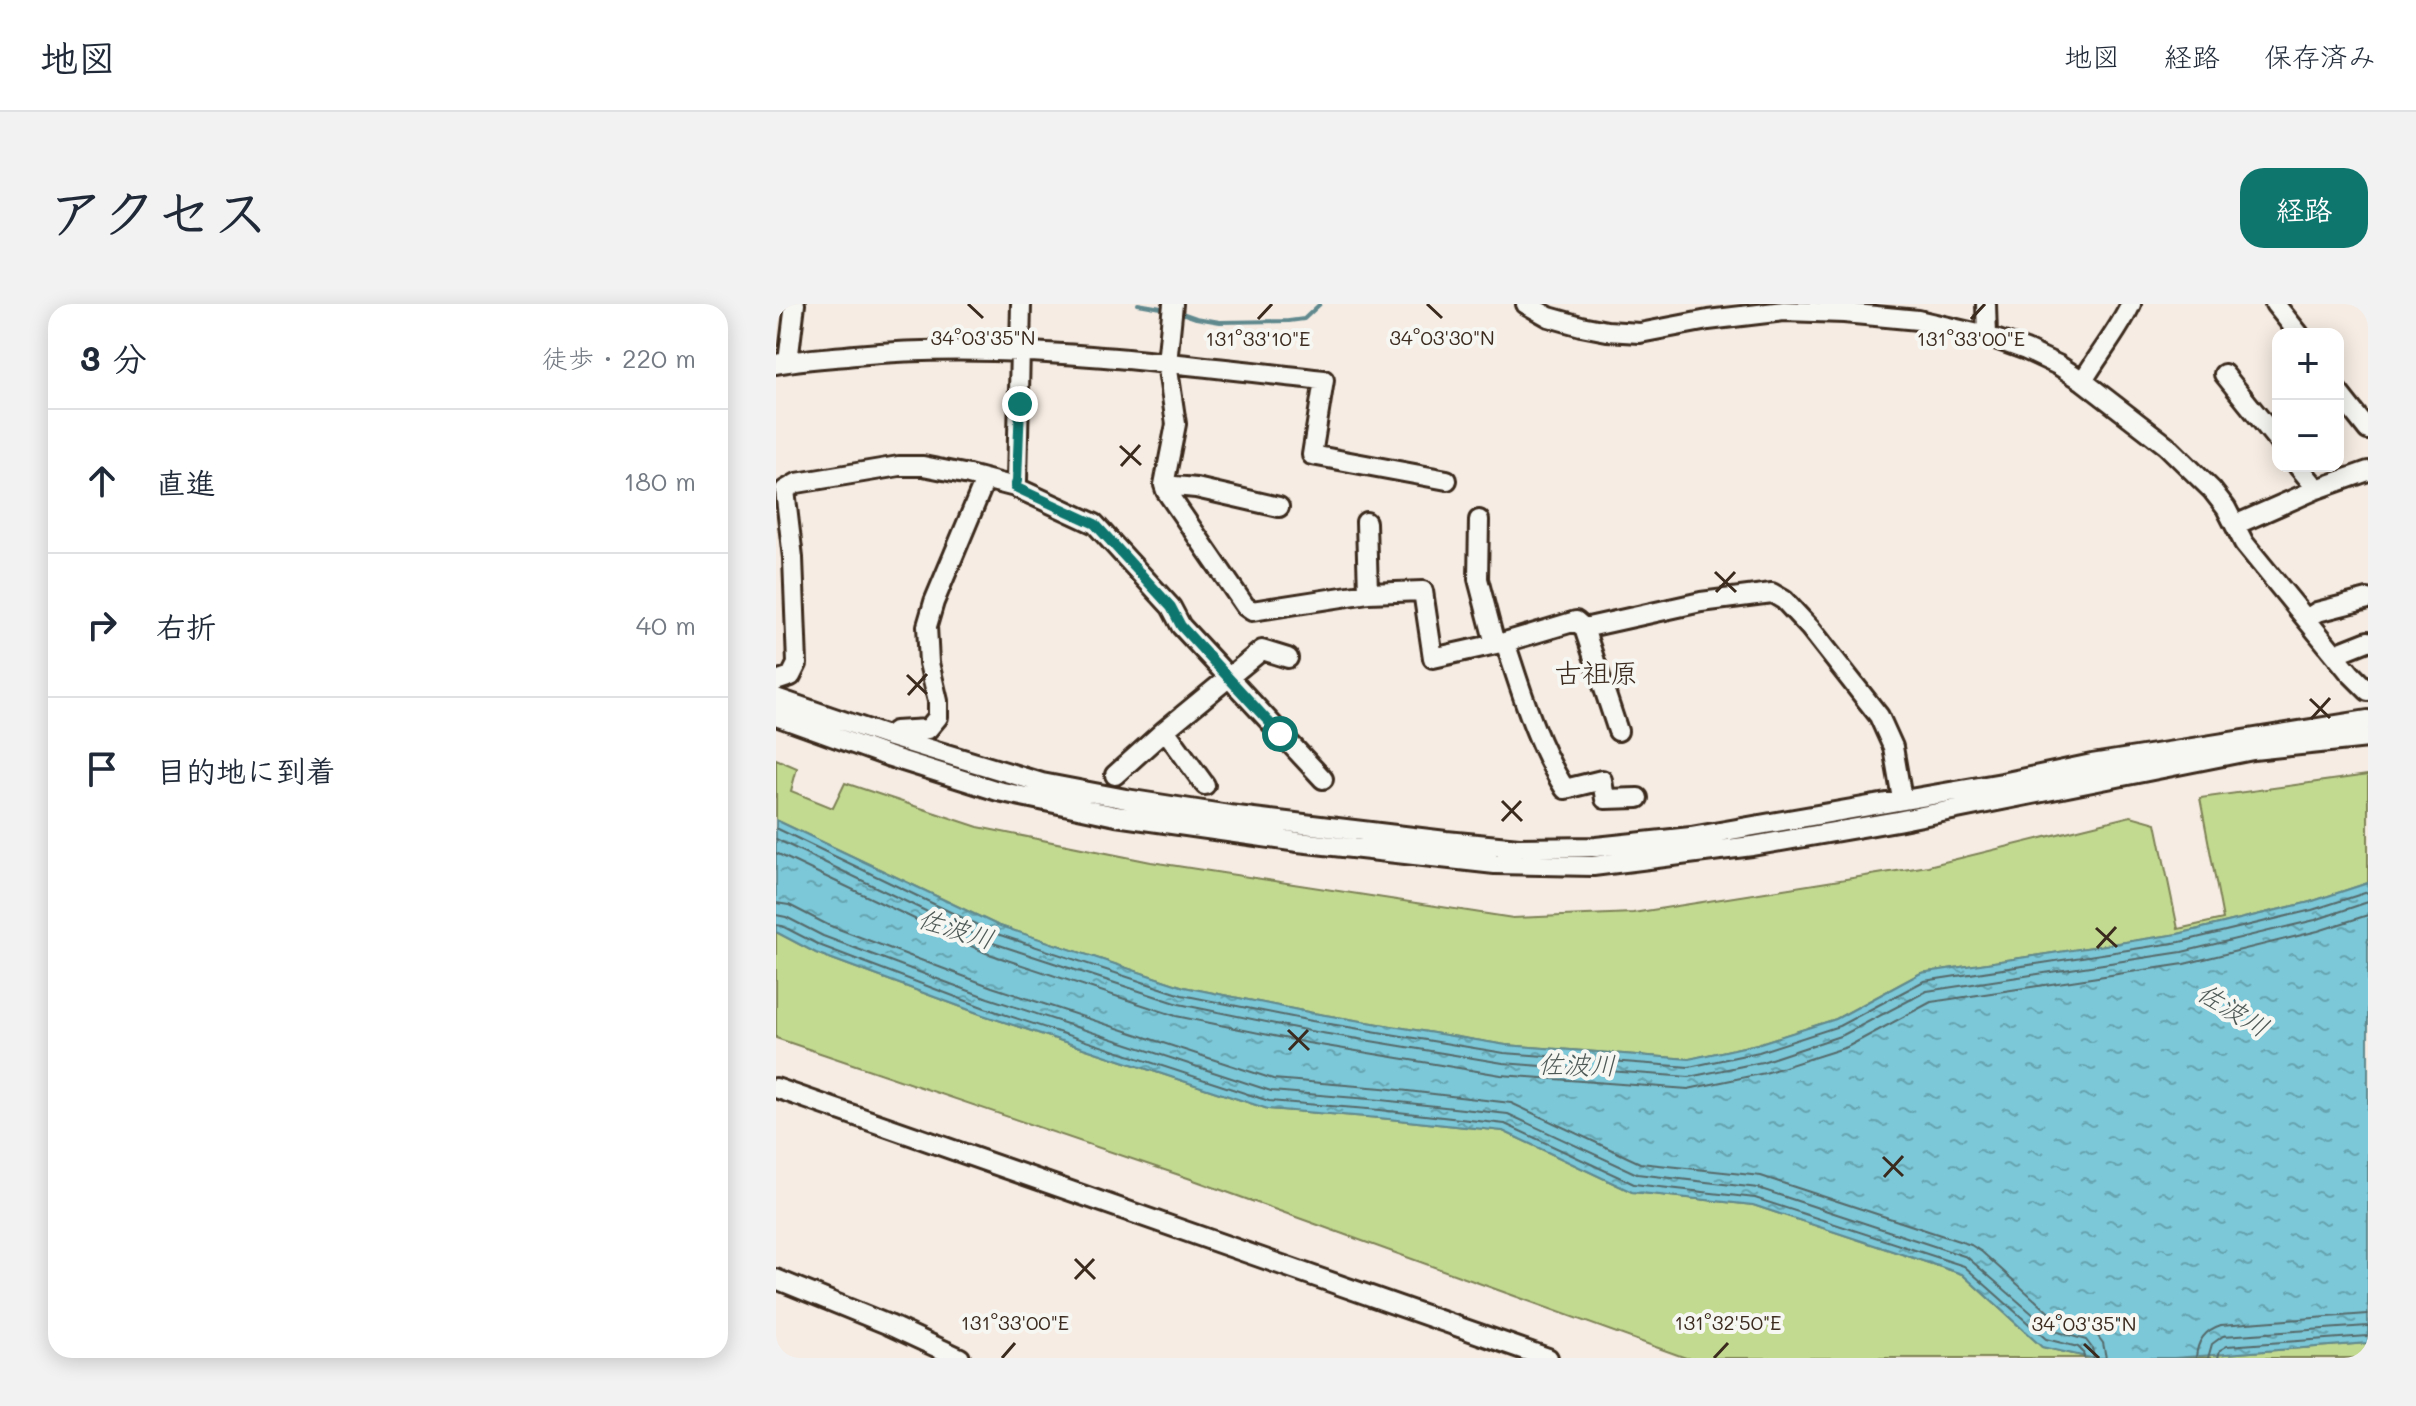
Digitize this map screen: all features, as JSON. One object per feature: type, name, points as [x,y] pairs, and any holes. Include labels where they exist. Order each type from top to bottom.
[{"type":"street","points":[[795,304],[782,363],[942,349],[1167,363],[1324,380],[1312,455],[1447,480]]},
{"type":"street","points":[[1015,487],[1021,304]]},
{"type":"street","points":[[1173,304],[1167,363],[1176,424],[1164,485],[1245,606],[1252,611],[1392,590],[1423,591],[1433,658],[1576,621],[1584,628],[1618,731]]},
{"type":"street","points":[[1526,304],[1549,317],[1581,326],[1640,333],[1708,320],[1784,311],[1844,313],[1918,320],[1987,336],[2026,350],[2083,381],[2166,445],[2212,490],[2244,543],[2368,691]]},
{"type":"street","points":[[1986,304],[1987,336]]},
{"type":"street","points":[[2083,381],[2118,330],[2131,304]]},
{"type":"street","points":[[2275,304],[2294,328]]},
{"type":"street","points":[[2224,374],[2272,434]]},
{"type":"street","points":[[2344,400],[2368,430]]},
{"type":"street","points":[[776,681],[791,676],[797,664],[793,558],[785,490],[797,483],[899,466],[923,466],[1015,487],[1095,524],[1162,596],[1181,626],[1323,779]]},
{"type":"street","points":[[2235,525],[2317,489],[2368,471]]},
{"type":"street","points":[[2303,472],[2317,489]]},
{"type":"street","points":[[887,736],[895,731],[928,729],[938,717],[938,701],[929,663],[927,626],[985,480]]},
{"type":"street","points":[[1164,485],[1196,488],[1279,507]]},
{"type":"street","points":[[1479,520],[1478,579],[1548,763],[1565,789],[1602,780],[1605,799],[1638,798]]},
{"type":"street","points":[[1366,522],[1368,593]]},
{"type":"street","points":[[1584,628],[1701,602],[1772,593],[1784,600],[1810,628],[1879,716],[1893,747],[1902,799]]},
{"type":"street","points":[[2306,619],[2317,612],[2368,599]]},
{"type":"street","points":[[2335,654],[2368,641]]},
{"type":"street","points":[[1115,775],[1262,650],[1288,658]]},
{"type":"street","points":[[776,698],[887,736],[1042,783],[1245,817],[1519,848],[1596,847],[1691,837],[2002,783],[2106,761],[2368,720]]},
{"type":"street","points":[[776,716],[998,791],[1116,816],[1298,842],[1480,862],[1593,866],[1752,846],[1868,826],[2253,750],[2368,738]]},
{"type":"street","points":[[1165,730],[1205,785]]},
{"type":"street","points":[[776,1088],[1548,1358]]},
{"type":"street","points":[[776,1279],[960,1358]]},
{"type":"green space","points":[[776,759],[797,768],[791,791],[833,808],[845,783],[978,827],[1151,862],[1513,918],[1633,913],[1928,866],[2131,816],[2156,823],[2178,929],[2223,919],[2200,798],[2368,775],[2368,883],[2310,902],[2178,934],[1921,973],[1836,1019],[1757,1044],[1690,1059],[1506,1045],[1313,1013],[1184,987],[997,925],[776,820]]},
{"type":"green space","points":[[776,932],[816,953],[983,1015],[1268,1109],[1503,1131],[1632,1192],[1753,1205],[1962,1274],[2042,1347],[2091,1358],[1686,1358],[1188,1178],[776,1038]]},
{"type":"green space","points":[[2368,1343],[2368,1358],[2174,1358]]},
{"type":"water","name":"佐波川","points":[[776,820],[997,925],[1184,987],[1313,1013],[1506,1045],[1689,1059],[1757,1044],[1836,1019],[1921,973],[2178,934],[2310,902],[2368,883],[2368,1343],[2174,1358],[2091,1358],[2042,1347],[1962,1274],[1753,1205],[1632,1192],[1503,1131],[1268,1109],[983,1015],[816,953],[776,932]]},
{"type":"waterway","points":[[1138,304],[1167,309]]},
{"type":"waterway","points":[[1176,311],[1220,322],[1289,321],[1304,319],[1320,304]]},
{"type":"district","name":"古祖原","points":[[1596,673]]},
{"type":"route","points":[[1020,404],[1015,487],[1095,524],[1171,607],[1181,626],[1280,734]]}]
